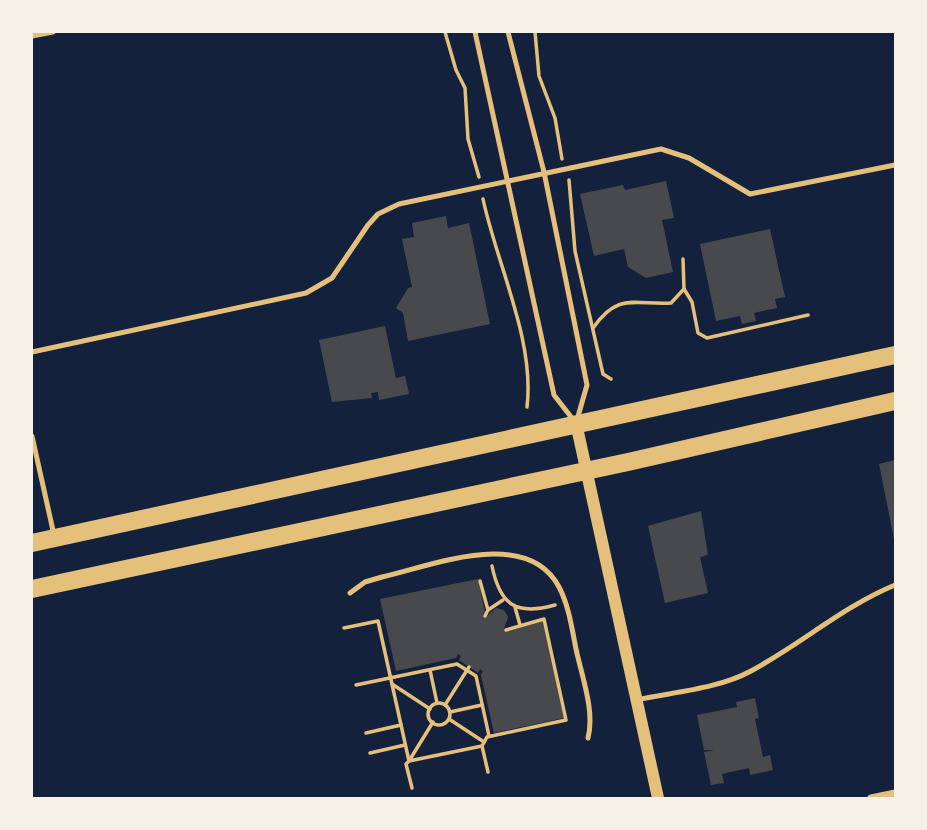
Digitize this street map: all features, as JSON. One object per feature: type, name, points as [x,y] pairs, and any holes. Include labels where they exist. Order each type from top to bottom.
[{"type":"main road","points":[[32,543],[895,355]]},
{"type":"main road","points":[[32,589],[586,471],[895,401]]},
{"type":"street","points":[[576,423],[658,799]]},
{"type":"street","points":[[871,799],[895,793]]},
{"type":"lane","points":[[32,36],[53,32]]},
{"type":"lane","points":[[475,32],[554,395],[576,423]]},
{"type":"lane","points":[[508,32],[544,172],[587,385],[576,423]]},
{"type":"lane","points":[[32,352],[306,293],[332,278],[378,214],[399,204],[506,180],[661,149],[689,158],[740,190],[762,194],[895,165]]},
{"type":"lane","points":[[32,436],[55,538]]},
{"type":"lane","points":[[349,593],[365,582],[382,577],[489,553],[511,553],[536,563],[553,577],[565,602],[590,716],[588,738]]},
{"type":"lane","points":[[636,700],[718,682],[749,672],[871,596],[895,585]]},
{"type":"path","points":[[445,32],[456,70],[465,88],[468,139],[478,172]]},
{"type":"path","points":[[534,32],[539,75],[555,118],[560,154]]},
{"type":"path","points":[[570,182],[575,251],[603,374],[611,380]]},
{"type":"path","points":[[484,202],[509,287],[530,383],[527,407]]},
{"type":"path","points":[[683,259],[684,289],[692,302],[698,333],[707,338],[808,315]]},
{"type":"path","points":[[593,328],[603,313],[622,302],[671,303],[684,289]]},
{"type":"path","points":[[489,553],[495,581],[504,600],[515,607],[534,610],[565,602]]},
{"type":"path","points":[[480,581],[488,610]]},
{"type":"path","points":[[485,616],[494,603],[504,600]]},
{"type":"path","points":[[515,607],[520,625]]},
{"type":"path","points":[[409,761],[483,744],[489,737],[566,720],[544,619],[506,630]]},
{"type":"path","points":[[344,628],[378,621],[409,761]]},
{"type":"path","points":[[356,685],[391,681],[457,664],[468,668],[476,676],[489,737]]},
{"type":"path","points":[[445,705],[468,668]]},
{"type":"path","points":[[430,670],[437,704]]},
{"type":"path","points":[[391,681],[430,709]]},
{"type":"path","points":[[437,704],[445,705],[450,712],[449,719],[441,724],[433,722],[429,715],[430,709],[437,704]]},
{"type":"path","points":[[450,712],[482,705]]},
{"type":"path","points":[[449,719],[483,744],[488,772]]},
{"type":"path","points":[[412,788],[406,764],[433,722]]},
{"type":"path","points":[[366,733],[401,725]]},
{"type":"path","points":[[370,752],[405,745]]},
{"type":"building","points":[[666,181],[674,218],[662,220],[673,272],[646,278],[628,267],[624,249],[594,256],[580,194],[623,185],[625,190]]},
{"type":"building","points":[[446,216],[448,228],[469,223],[490,324],[408,341],[403,313],[396,308],[408,288],[412,287],[402,239],[414,237],[412,223]]},
{"type":"building","points":[[770,229],[785,297],[775,299],[777,308],[754,313],[756,321],[742,324],[740,316],[716,321],[700,244]]},
{"type":"building","points":[[385,326],[396,378],[405,376],[409,394],[379,400],[378,392],[371,393],[372,398],[332,402],[319,340]]},
{"type":"building","points":[[895,460],[895,539],[894,539],[879,464]]},
{"type":"building","points":[[701,511],[708,555],[700,557],[708,593],[665,603],[648,526]]},
{"type":"building","points":[[478,579],[485,612],[483,615],[486,617],[496,608],[504,610],[508,617],[504,629],[509,631],[543,621],[564,718],[494,733],[481,675],[483,671],[480,669],[478,673],[459,660],[461,656],[458,654],[456,658],[396,671],[380,599]]},
{"type":"building","points":[[755,698],[759,718],[755,719],[763,757],[770,755],[773,770],[750,775],[749,768],[722,774],[724,783],[711,785],[704,752],[714,750],[704,750],[697,715],[737,707],[736,702]]}]
